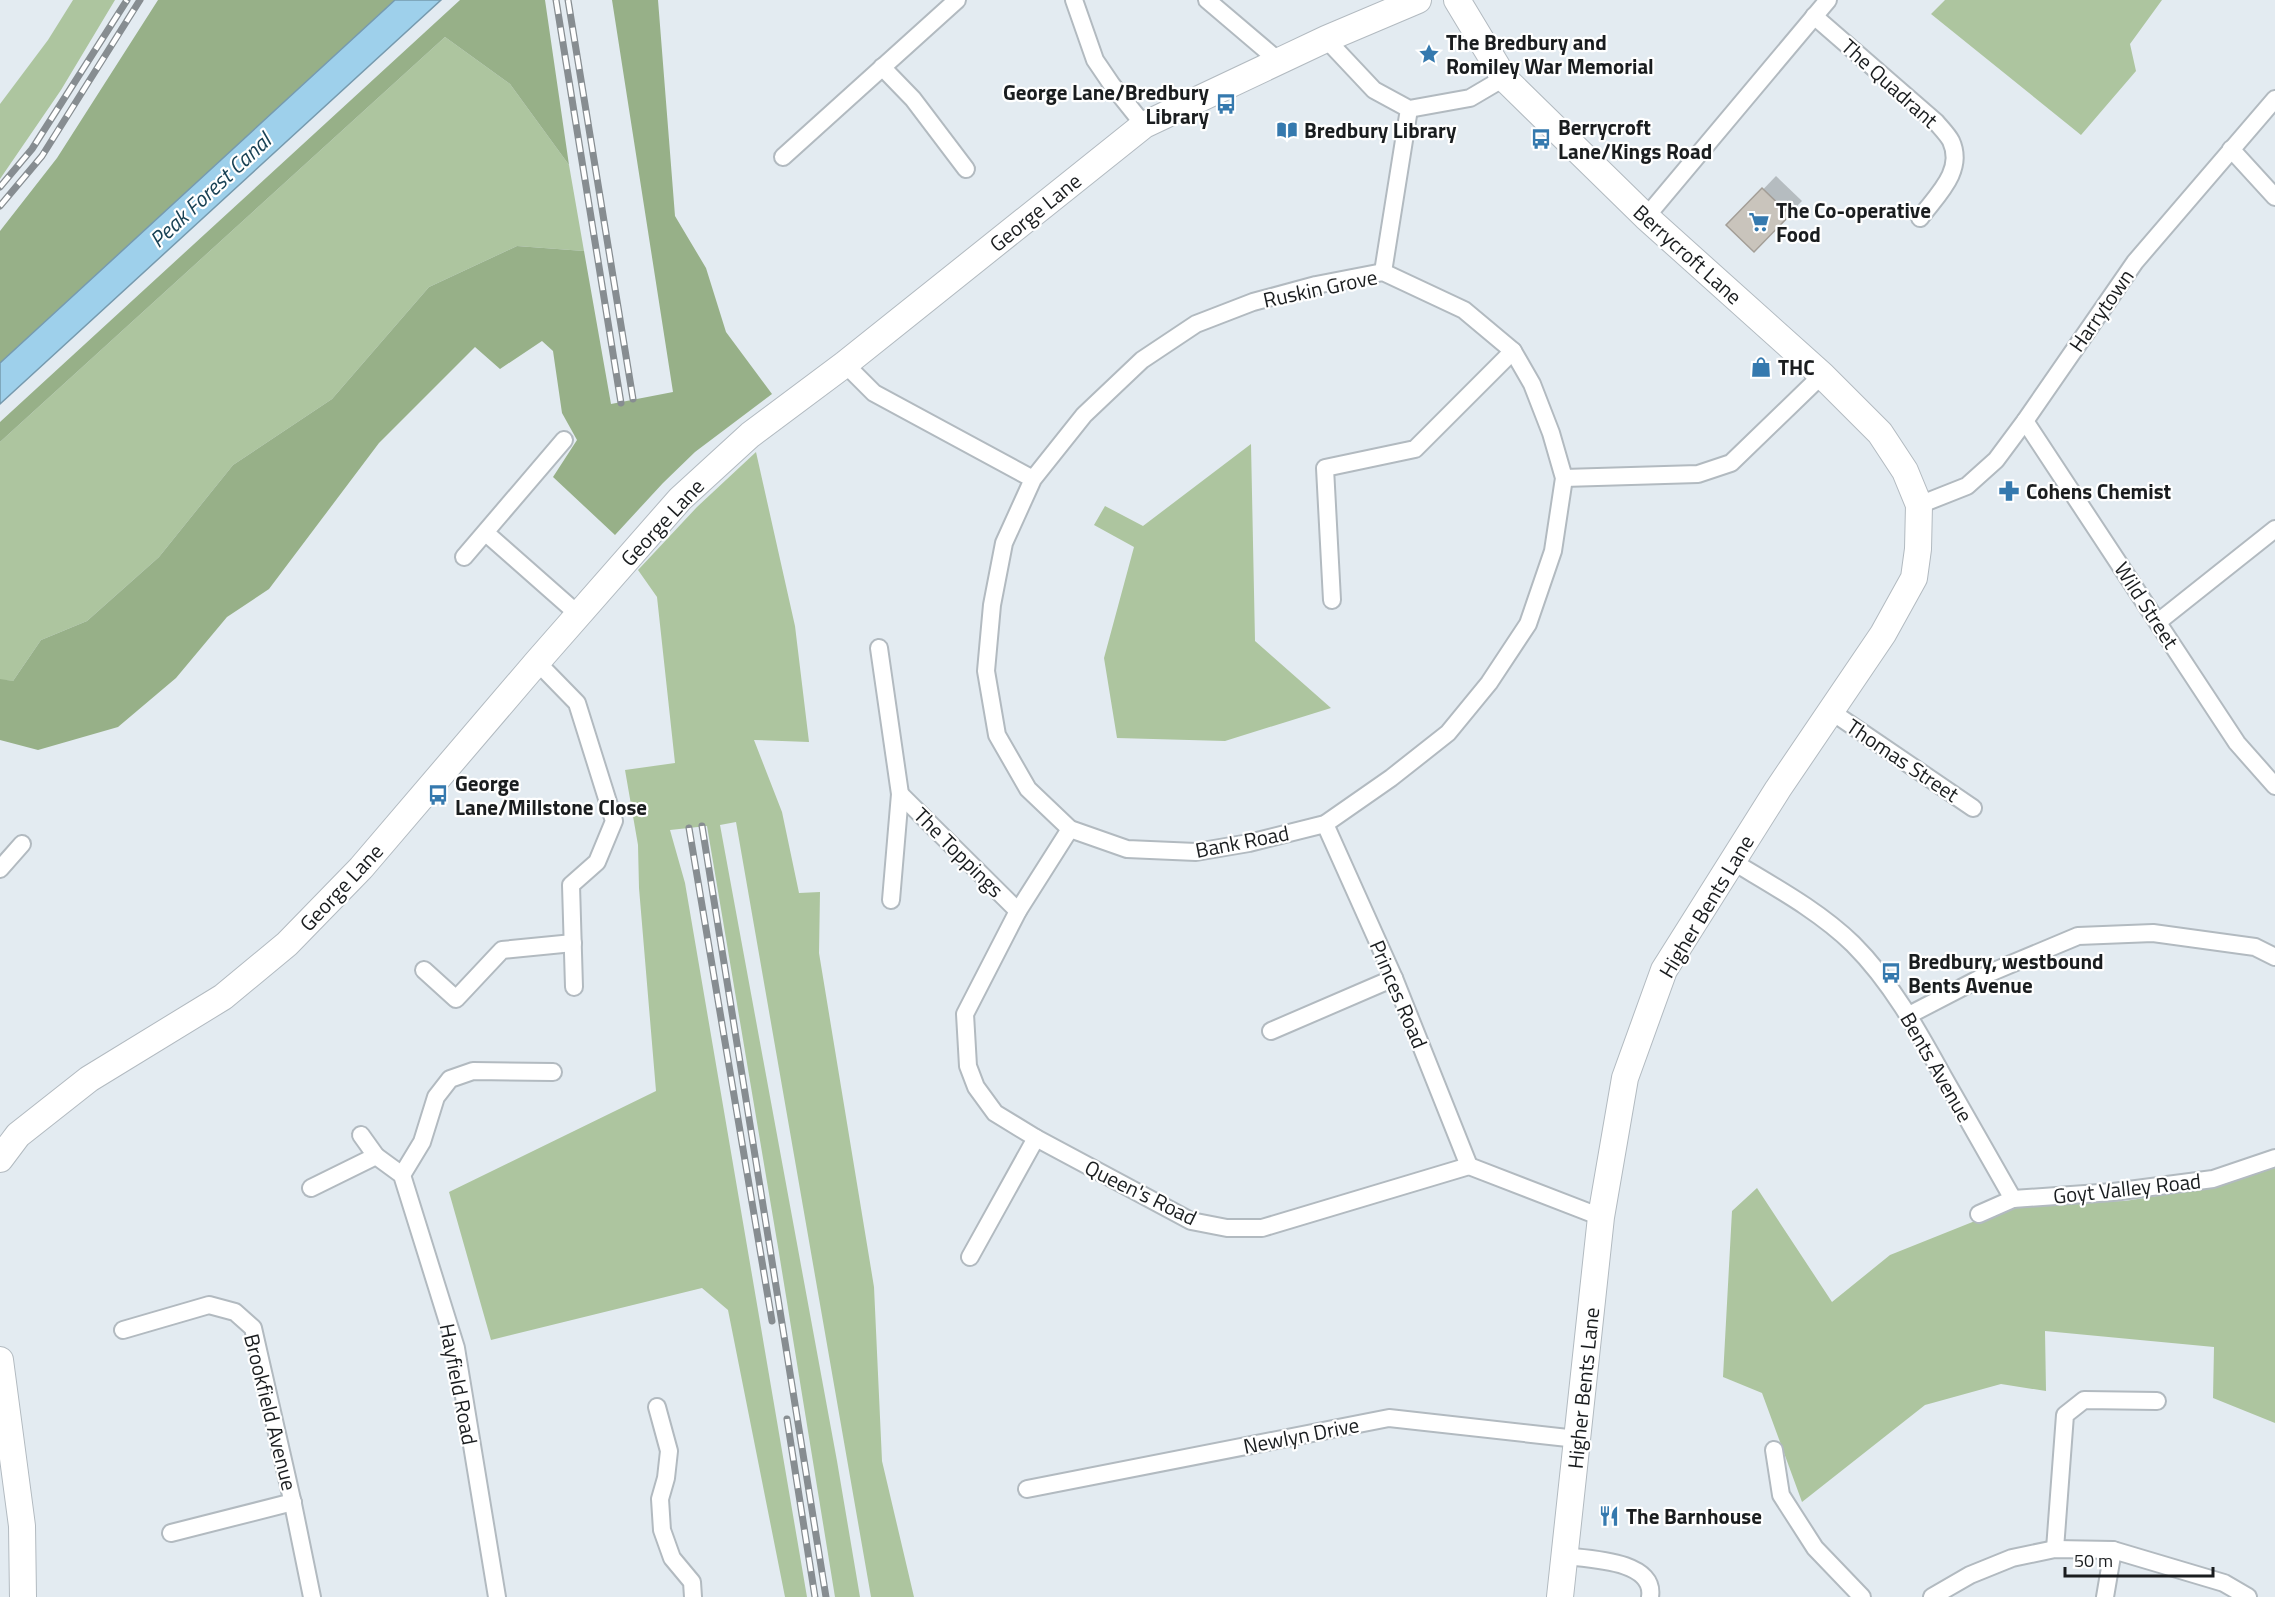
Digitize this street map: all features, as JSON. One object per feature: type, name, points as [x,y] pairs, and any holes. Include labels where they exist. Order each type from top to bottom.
[{"type":"main road","name":"George Lane","points":[[0,1160],[18,1135],[89,1079],[223,997],[287,944],[361,868],[680,499],[750,435],[845,364],[1144,125],[1326,39],[1418,0]]},
{"type":"main road","name":"Berrycroft Lane","points":[[1458,0],[1504,78],[1646,217],[1822,375],[1880,433],[1905,471],[1919,505]]},
{"type":"main road","name":"Higher Bents Lane","points":[[1560,1597],[1601,1217],[1625,1078],[1664,970],[1778,789],[1883,634],[1914,578],[1918,549],[1919,505]]},
{"type":"main road","points":[[0,1360],[22,1526],[23,1597]]},
{"type":"street","points":[[783,157],[957,0]]},
{"type":"street","points":[[1074,0],[1095,60],[1144,125]]},
{"type":"street","points":[[1207,0],[1280,62]]},
{"type":"street","points":[[1646,217],[1828,0]]},
{"type":"street","name":"The Quadrant","points":[[1814,16],[1936,122],[1951,142],[1955,163],[1948,182],[1920,218]]},
{"type":"street","points":[[1326,39],[1374,90],[1409,109],[1470,98],[1504,78]]},
{"type":"street","points":[[882,67],[913,99],[966,169]]},
{"type":"street","name":"Harrytown","points":[[1919,505],[1967,486],[1996,460],[2135,262],[2275,99]]},
{"type":"street","points":[[1383,272],[1409,109]]},
{"type":"street","points":[[2231,149],[2275,197]]},
{"type":"street","name":"Ruskin Grove","points":[[1033,479],[1084,415],[1142,360],[1196,324],[1253,302],[1316,285],[1383,272],[1464,310],[1513,351],[1532,384],[1551,433],[1564,478]]},
{"type":"street","points":[[1332,600],[1325,468],[1415,449],[1513,351]]},
{"type":"street","points":[[845,364],[874,393],[1033,479]]},
{"type":"street","points":[[1564,478],[1698,474],[1717,469],[1731,463],[1822,375]]},
{"type":"street","name":"Wild Street","points":[[2025,420],[2237,743],[2275,786]]},
{"type":"street","points":[[464,557],[564,440]]},
{"type":"street","name":"Bank Road","points":[[1033,479],[1004,543],[993,605],[986,670],[997,735],[1028,789],[1070,828],[1127,849],[1196,852],[1249,843],[1325,824],[1391,778],[1448,733],[1489,683],[1528,624],[1553,551],[1564,478]]},
{"type":"street","points":[[2158,622],[2275,529]]},
{"type":"street","points":[[486,533],[579,615]]},
{"type":"street","name":"The Toppings","points":[[879,648],[900,794],[891,900]]},
{"type":"street","points":[[537,662],[577,703],[614,821],[597,862],[571,885],[574,987]]},
{"type":"street","name":"Thomas Street","points":[[1832,712],[1973,808]]},
{"type":"street","name":"The Toppings","points":[[900,794],[1018,911]]},
{"type":"street","name":"Princes Road","points":[[1325,824],[1394,978],[1469,1166]]},
{"type":"street","name":"Queen's Road","points":[[1070,828],[1018,911],[965,1014],[968,1066],[976,1088],[995,1113],[1036,1138],[1191,1221],[1227,1228],[1262,1227],[1469,1166]]},
{"type":"street","points":[[0,869],[22,844]]},
{"type":"street","name":"Bents Avenue","points":[[1732,861],[1804,906],[1853,944],[1882,976],[1909,1015],[2013,1199]]},
{"type":"street","points":[[1909,1015],[1992,972],[2078,936],[2153,933],[2255,947],[2275,957]]},
{"type":"street","points":[[424,970],[456,999],[502,950],[573,943]]},
{"type":"street","points":[[1271,1031],[1394,978]]},
{"type":"street","points":[[361,1135],[376,1156],[402,1175],[422,1142],[436,1097],[450,1079],[473,1071],[553,1072]]},
{"type":"street","points":[[970,1257],[1036,1138]]},
{"type":"street","points":[[311,1188],[376,1156]]},
{"type":"street","name":"Goyt Valley Road","points":[[1979,1214],[2013,1199],[2113,1192],[2213,1179],[2275,1158]]},
{"type":"street","points":[[1469,1166],[1601,1217]]},
{"type":"street","name":"Hayfield Road","points":[[402,1175],[456,1348],[497,1597]]},
{"type":"street","name":"Brookfield Avenue","points":[[123,1330],[209,1305],[235,1312],[253,1328],[312,1597]]},
{"type":"street","points":[[2055,1549],[2065,1415],[2084,1400],[2157,1401]]},
{"type":"street","points":[[657,1407],[669,1451],[666,1478],[660,1499],[662,1530],[672,1558],[692,1582],[693,1597]]},
{"type":"street","name":"Newlyn Drive","points":[[1027,1489],[1389,1418],[1578,1439]]},
{"type":"street","points":[[1774,1450],[1781,1495],[1815,1548],[1862,1597]]},
{"type":"street","points":[[171,1533],[293,1502]]},
{"type":"street","points":[[1932,1597],[1970,1575],[2012,1558],[2055,1549],[2113,1550],[2224,1583],[2248,1597]]},
{"type":"street","points":[[2105,1597],[2113,1550]]},
{"type":"street","points":[[1564,1556],[1621,1563],[1643,1575],[1651,1590],[1650,1597]]},
{"type":"green space","points":[[73,0],[115,0],[61,90],[0,179],[0,104],[48,40]]},
{"type":"green space","points":[[158,0],[395,0],[0,363],[0,231],[57,158]]},
{"type":"green space","points":[[460,0],[545,0],[569,165],[510,84],[445,37],[0,442],[0,422]]},
{"type":"green space","points":[[612,0],[658,0],[675,216],[706,268],[726,332],[772,394],[695,452],[615,535],[553,477],[577,440],[562,413],[553,351],[542,341],[500,369],[475,347],[379,443],[269,589],[227,617],[176,678],[118,727],[38,750],[0,740],[0,679],[13,681],[41,640],[87,621],[159,557],[233,465],[332,399],[429,287],[517,246],[584,251],[611,404],[673,392]]},
{"type":"green space","points":[[1945,0],[2162,0],[2130,44],[2136,71],[2081,135],[1931,14]]},
{"type":"green space","points":[[445,37],[510,84],[569,165],[584,251],[517,246],[429,287],[332,399],[233,465],[159,557],[87,621],[41,640],[13,681],[0,680],[0,442]]},
{"type":"green space","points":[[1251,444],[1255,641],[1331,708],[1225,741],[1117,738],[1104,658],[1134,547],[1094,525],[1105,506],[1143,526]]},
{"type":"green space","points":[[756,452],[795,626],[809,742],[754,740],[782,812],[799,893],[820,892],[819,953],[874,1287],[882,1461],[914,1597],[871,1597],[736,822],[720,825],[860,1597],[835,1597],[707,826],[670,830],[685,883],[807,1597],[785,1597],[728,1310],[702,1288],[491,1340],[449,1192],[656,1091],[639,888],[638,845],[625,770],[675,763],[657,597],[638,570],[697,507]]},
{"type":"green space","points":[[2275,1168],[2275,1423],[2213,1398],[2214,1347],[2045,1331],[2046,1391],[2001,1384],[1925,1405],[1802,1502],[1762,1393],[1723,1377],[1732,1211],[1757,1188],[1832,1302],[1890,1255],[2020,1203],[2125,1201],[2201,1189]]},
{"type":"water","name":"Peak Forest Canal","points":[[395,0],[441,0],[0,404],[0,363]]},
{"type":"building","points":[[1762,188],[1790,215],[1754,252],[1726,225]]},
{"type":"railway","points":[[0,187],[32,149],[127,0]]},
{"type":"railway","points":[[0,206],[42,156],[140,0]]},
{"type":"railway","points":[[556,0],[621,403]]},
{"type":"railway","points":[[568,0],[633,399]]},
{"type":"railway","points":[[702,826],[826,1597]]},
{"type":"railway","points":[[689,828],[772,1321]]},
{"type":"railway","points":[[787,1419],[815,1597]]},
{"type":"place","name":"The Bredbury and Romiley War Memorial","points":[[1429,54]]},
{"type":"place","name":"George Lane/Bredbury Library","points":[[1226,104]]},
{"type":"place","name":"Bredbury Library","points":[[1287,130]]},
{"type":"place","name":"Berrycroft Lane/Kings Road","points":[[1541,139]]},
{"type":"place","name":"The Co-operative Food","points":[[1759,222]]},
{"type":"place","name":"THC","points":[[1761,367]]},
{"type":"place","name":"Cohens Chemist","points":[[2009,491]]},
{"type":"place","name":"George Lane/Millstone Close","points":[[438,795]]},
{"type":"place","name":"Bredbury, westbound Bents Avenue","points":[[1891,973]]},
{"type":"place","name":"The Barnhouse","points":[[1609,1516]]}]
